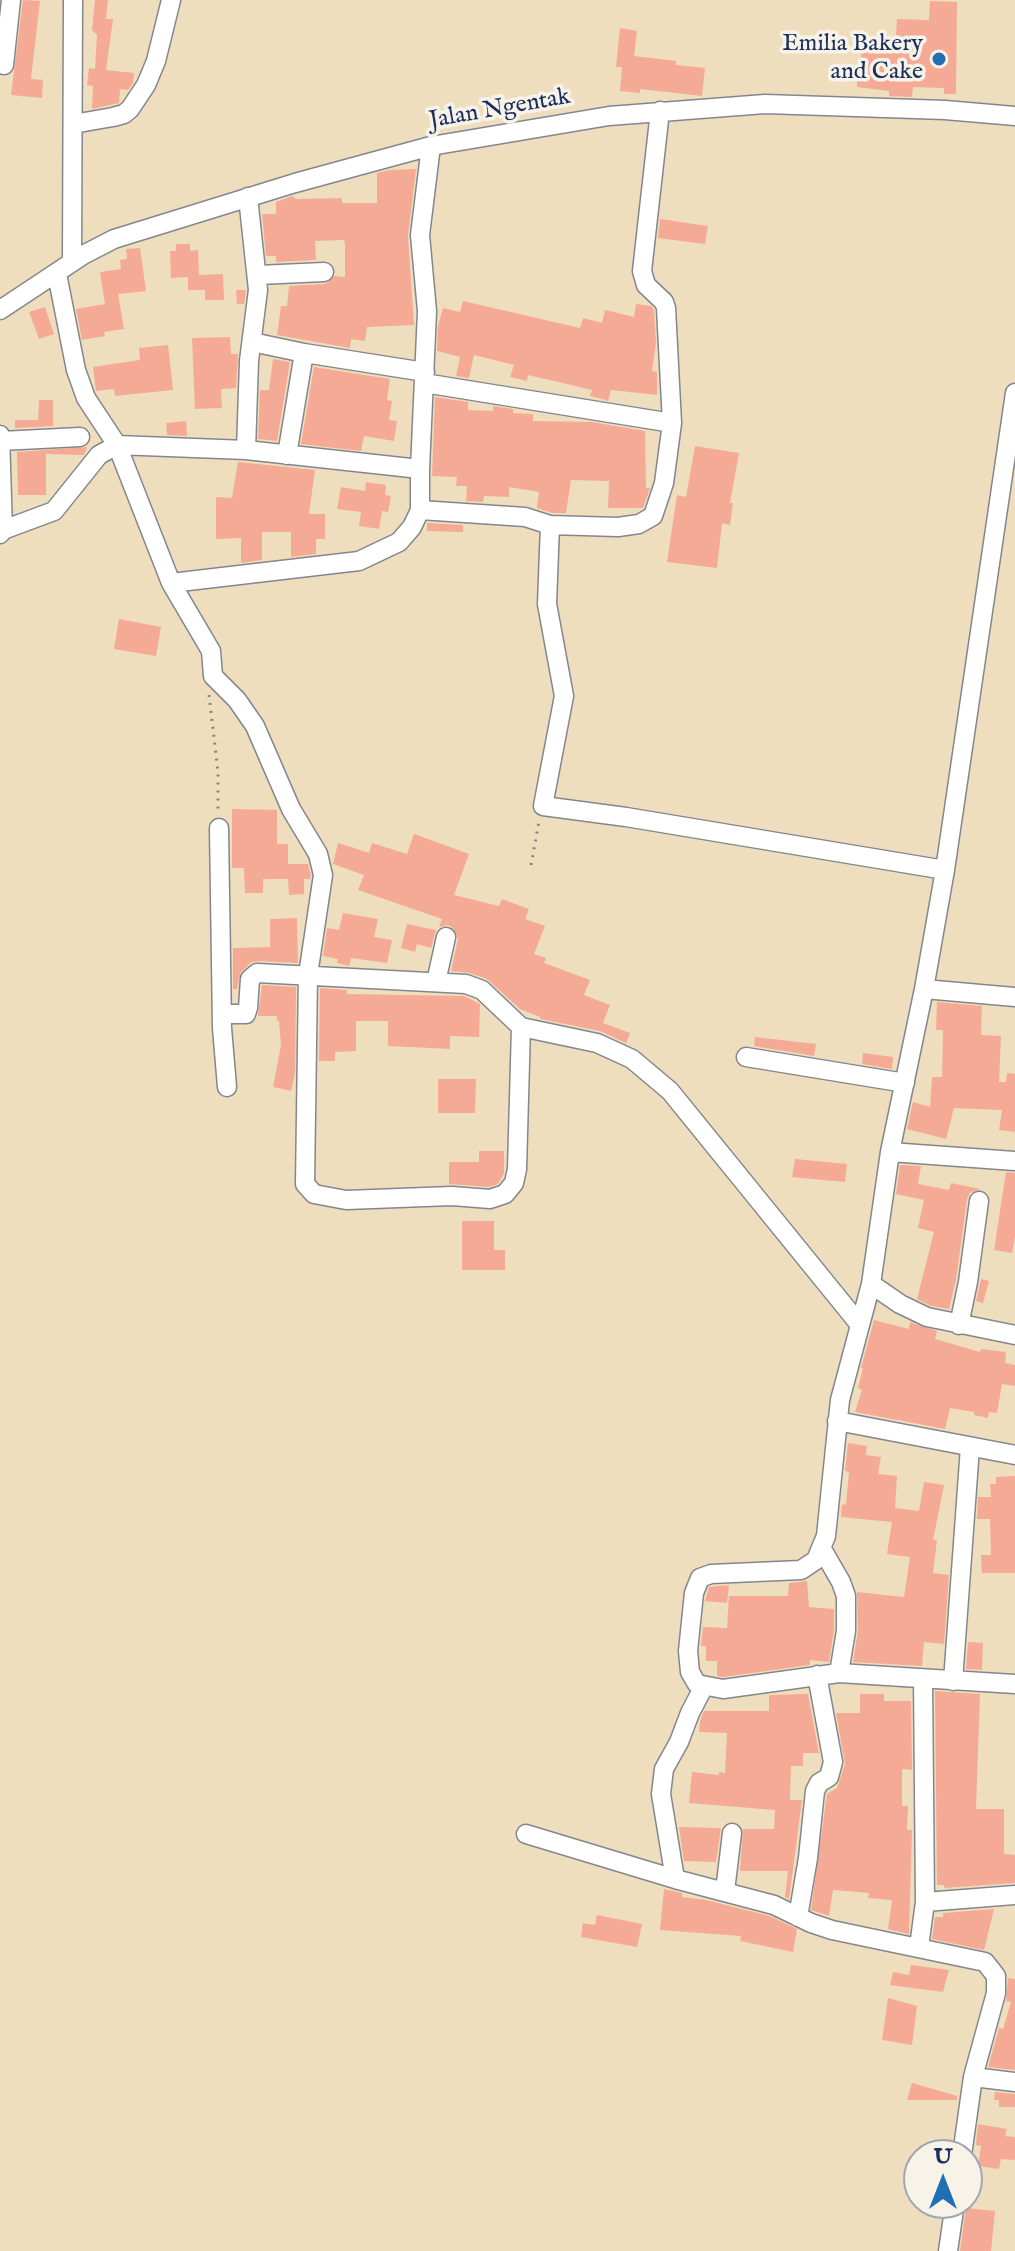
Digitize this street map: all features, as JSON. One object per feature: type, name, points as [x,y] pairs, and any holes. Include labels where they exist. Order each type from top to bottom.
[{"type":"street","points":[[4,65],[11,0]]},
{"type":"street","points":[[73,0],[73,124],[65,268],[76,370],[171,583],[212,665],[255,726],[291,809],[318,854],[323,875],[308,975],[305,1184],[314,1194],[346,1200],[452,1196],[490,1199],[509,1190],[515,1181],[517,1169],[521,1027]]},
{"type":"street","points":[[73,124],[113,117],[130,109],[146,85],[156,61],[171,0]]},
{"type":"street","name":"Jalan Ngentak","points":[[0,310],[114,239],[248,197],[431,146],[569,121],[765,104],[945,110],[1015,116]]},
{"type":"street","points":[[420,510],[525,517],[550,525],[618,527],[639,524],[650,519],[655,511],[664,483],[672,423],[666,308],[664,302],[646,285],[642,271],[660,111]]},
{"type":"street","points":[[171,583],[359,561],[399,542],[412,527],[420,510],[427,311],[420,235],[431,146]]},
{"type":"street","points":[[246,450],[252,342],[258,304],[258,275],[248,197]]},
{"type":"street","points":[[258,275],[324,272]]},
{"type":"street","points":[[252,342],[424,378],[672,423]]},
{"type":"street","points":[[287,455],[304,353]]},
{"type":"street","points":[[1015,393],[945,870],[890,1152],[870,1286],[837,1421],[828,1519],[822,1549],[816,1560],[801,1570],[711,1574],[698,1580],[692,1605],[688,1660],[695,1680],[704,1686],[723,1689],[839,1673],[1015,1684]]},
{"type":"street","points":[[80,437],[1,438],[2,532],[54,511],[109,449],[246,450],[420,469]]},
{"type":"street","points":[[550,525],[547,604],[564,696],[543,806],[945,870]]},
{"type":"street","points":[[219,828],[222,1014],[227,1087]]},
{"type":"street","points":[[436,982],[446,937]]},
{"type":"street","points":[[222,1014],[246,1014],[250,979],[254,974],[466,984],[482,990],[521,1027],[597,1043],[632,1059],[658,1079],[861,1320]]},
{"type":"street","points":[[924,989],[1015,997]]},
{"type":"street","points":[[746,1057],[905,1083]]},
{"type":"street","points":[[890,1152],[1015,1161]]},
{"type":"street","points":[[959,1325],[979,1201]]},
{"type":"street","points":[[870,1286],[927,1317],[1015,1335]]},
{"type":"street","points":[[837,1421],[1015,1455]]},
{"type":"street","points":[[953,1681],[970,1447]]},
{"type":"street","points":[[822,1549],[846,1596],[846,1631],[839,1673]]},
{"type":"street","points":[[798,1917],[815,1791],[819,1783],[829,1777],[833,1762],[817,1675]]},
{"type":"street","points":[[919,1947],[925,1902],[923,1679]]},
{"type":"street","points":[[675,1879],[661,1794],[664,1769],[704,1686]]},
{"type":"street","points":[[725,1891],[732,1833]]},
{"type":"street","points":[[526,1834],[774,1905],[832,1930],[981,1960],[989,1965],[996,1976],[996,1993],[973,2077],[964,2139]]},
{"type":"street","points":[[925,1902],[1015,1895]]},
{"type":"street","points":[[973,2077],[1015,2082]]},
{"type":"street","points":[[948,2251],[953,2219]]},
{"type":"path","points":[[212,665],[209,707],[218,772],[219,828]]},
{"type":"path","points":[[531,865],[543,806]]},
{"type":"building","points":[[23,0],[40,1],[31,79],[43,80],[42,98],[11,95]]},
{"type":"building","points":[[95,0],[108,0],[106,19],[113,19],[106,70],[134,73],[128,90],[120,89],[119,103],[92,109],[93,86],[87,85],[89,68],[95,69],[97,35],[92,30]]},
{"type":"building","points":[[930,1],[957,2],[956,94],[944,94],[944,88],[913,87],[912,97],[889,96],[889,91],[857,87],[861,49],[895,50],[897,19],[929,20]]},
{"type":"building","points":[[620,28],[637,31],[634,56],[705,68],[702,96],[640,89],[640,93],[620,91],[622,67],[616,67]]},
{"type":"building","points":[[416,169],[408,236],[414,325],[367,327],[365,341],[351,339],[350,348],[277,335],[281,306],[287,306],[289,286],[325,284],[335,276],[345,277],[345,244],[344,240],[315,241],[316,260],[276,262],[276,256],[266,256],[262,214],[276,214],[276,202],[292,196],[296,199],[342,198],[342,203],[377,203],[377,173]]},
{"type":"building","points":[[660,219],[708,226],[705,244],[658,238]]},
{"type":"building","points":[[176,244],[190,244],[190,251],[198,250],[199,275],[223,274],[224,300],[205,300],[205,290],[188,290],[188,277],[171,278],[170,251],[176,251]]},
{"type":"building","points":[[140,248],[146,291],[118,294],[124,329],[82,340],[76,309],[105,304],[100,272],[121,269],[120,260],[127,259],[126,249]]},
{"type":"building","points":[[236,290],[246,290],[244,304],[237,304]]},
{"type":"building","points":[[463,301],[580,328],[583,318],[602,323],[605,310],[634,317],[636,304],[651,306],[654,310],[656,343],[652,371],[657,372],[657,395],[611,390],[608,401],[590,396],[592,390],[528,375],[527,381],[510,377],[514,365],[474,355],[469,378],[456,376],[460,357],[437,351],[438,326],[443,308],[460,312]]},
{"type":"building","points":[[45,307],[54,334],[39,339],[29,312]]},
{"type":"building","points":[[230,337],[231,354],[238,354],[236,388],[221,389],[222,408],[195,409],[192,338]]},
{"type":"building","points":[[168,345],[173,390],[115,396],[114,389],[96,391],[93,367],[140,360],[139,348]]},
{"type":"building","points":[[273,359],[290,362],[277,441],[258,439],[260,390],[269,390]]},
{"type":"building","points":[[314,367],[390,379],[387,400],[392,401],[389,420],[397,421],[394,441],[364,436],[361,451],[301,444]]},
{"type":"building","points":[[435,397],[468,402],[468,410],[493,411],[493,406],[513,409],[513,413],[533,414],[533,421],[592,422],[645,431],[646,488],[650,488],[643,508],[608,508],[609,481],[571,480],[566,513],[537,508],[539,492],[509,487],[509,497],[484,496],[483,502],[466,501],[467,486],[456,486],[457,477],[432,476]]},
{"type":"building","points":[[39,400],[53,400],[53,426],[15,428],[15,420],[38,420]]},
{"type":"building","points":[[186,421],[187,436],[167,435],[166,423]]},
{"type":"building","points":[[695,446],[739,453],[730,503],[733,503],[730,525],[722,523],[717,568],[667,562],[677,495],[686,497]]},
{"type":"building","points":[[87,447],[84,455],[46,454],[46,495],[18,495],[17,452]]},
{"type":"building","points":[[238,462],[315,470],[309,514],[325,514],[325,539],[316,539],[316,554],[291,557],[291,532],[262,532],[262,560],[241,563],[241,538],[216,539],[216,497],[232,498]]},
{"type":"building","points":[[366,482],[386,485],[385,495],[391,496],[388,512],[382,511],[379,529],[359,526],[361,512],[337,509],[341,487],[365,491]]},
{"type":"building","points":[[427,523],[463,525],[463,532],[427,531]]},
{"type":"building","points":[[119,619],[161,627],[156,656],[114,649]]},
{"type":"building","points":[[232,809],[277,810],[277,844],[288,844],[288,864],[308,864],[311,876],[304,879],[304,894],[289,895],[288,879],[263,879],[263,893],[245,893],[244,868],[232,868]]},
{"type":"building","points":[[414,834],[469,854],[454,895],[499,906],[502,899],[529,909],[525,919],[545,926],[534,954],[546,958],[544,963],[590,980],[584,995],[610,1005],[603,1023],[630,1033],[626,1043],[600,1031],[540,1019],[520,1009],[487,979],[451,971],[458,939],[453,928],[448,925],[439,927],[442,919],[358,890],[364,875],[333,864],[338,843],[369,853],[372,843],[407,854]]},
{"type":"building","points":[[343,913],[378,919],[374,937],[392,940],[387,963],[351,958],[349,966],[337,963],[338,959],[323,956],[327,928],[339,930]]},
{"type":"building","points":[[297,918],[298,963],[250,963],[240,973],[237,989],[233,989],[233,948],[270,947],[270,919]]},
{"type":"building","points":[[407,924],[436,930],[431,948],[417,944],[415,952],[401,948]]},
{"type":"building","points":[[262,985],[296,987],[295,1073],[291,1091],[273,1087],[281,1045],[279,1021],[277,1016],[258,1016]]},
{"type":"building","points":[[320,988],[347,990],[347,994],[464,996],[480,1004],[479,1037],[450,1036],[450,1049],[388,1046],[388,1021],[356,1021],[356,1051],[335,1052],[335,1061],[319,1061]]},
{"type":"building","points":[[937,1002],[982,1006],[981,1035],[1001,1036],[999,1082],[1006,1082],[1007,1073],[1015,1074],[1015,1132],[999,1130],[1002,1110],[954,1108],[946,1139],[907,1129],[913,1102],[930,1107],[932,1077],[942,1077],[943,1030],[936,1030]]},
{"type":"building","points":[[755,1037],[816,1044],[814,1056],[754,1046]]},
{"type":"building","points":[[863,1053],[893,1057],[892,1069],[862,1064]]},
{"type":"building","points":[[438,1079],[476,1079],[475,1113],[438,1113]]},
{"type":"building","points":[[479,1151],[504,1151],[504,1173],[498,1184],[489,1187],[449,1184],[449,1162],[479,1162]]},
{"type":"building","points":[[795,1159],[847,1164],[845,1182],[792,1177]]},
{"type":"building","points":[[900,1165],[921,1166],[918,1184],[949,1190],[951,1183],[980,1189],[970,1193],[967,1199],[949,1309],[931,1306],[917,1299],[934,1232],[918,1228],[924,1200],[896,1194]]},
{"type":"building","points":[[1006,1172],[1015,1173],[1012,1253],[994,1250]]},
{"type":"building","points":[[462,1221],[494,1221],[494,1250],[505,1250],[505,1270],[462,1270]]},
{"type":"building","points":[[981,1279],[989,1281],[983,1303],[976,1301]]},
{"type":"building","points":[[874,1320],[909,1329],[910,1322],[937,1331],[935,1339],[980,1352],[981,1349],[1006,1352],[1005,1363],[1015,1365],[1015,1386],[1002,1384],[997,1413],[989,1412],[988,1418],[950,1408],[945,1429],[855,1412],[862,1390],[858,1388],[861,1368]]},
{"type":"building","points":[[848,1443],[867,1446],[866,1455],[881,1457],[878,1474],[897,1476],[895,1508],[919,1511],[924,1482],[944,1485],[933,1540],[937,1540],[933,1573],[949,1575],[944,1644],[924,1642],[922,1666],[853,1662],[858,1631],[857,1592],[904,1597],[910,1557],[887,1554],[892,1522],[841,1517],[842,1504],[846,1505]]},
{"type":"building","points":[[1015,1476],[1015,1573],[982,1573],[981,1555],[991,1555],[990,1519],[977,1519],[978,1497],[991,1497],[990,1484],[996,1484],[996,1477]]},
{"type":"building","points":[[807,1581],[809,1607],[834,1609],[829,1662],[810,1660],[810,1665],[717,1676],[717,1661],[706,1661],[706,1646],[701,1646],[703,1627],[727,1628],[729,1596],[788,1596],[789,1583]]},
{"type":"building","points":[[729,1585],[727,1603],[705,1601],[709,1587]]},
{"type":"building","points":[[968,1642],[983,1643],[982,1670],[966,1669]]},
{"type":"building","points":[[935,1691],[980,1694],[976,1809],[1004,1809],[1004,1854],[1015,1855],[1015,1883],[944,1888],[944,1885],[937,1885]]},
{"type":"building","points":[[808,1694],[819,1753],[803,1753],[803,1766],[791,1766],[790,1800],[802,1800],[789,1899],[785,1897],[788,1871],[740,1871],[743,1829],[774,1829],[775,1810],[689,1803],[692,1772],[725,1773],[727,1733],[699,1732],[704,1711],[769,1711],[769,1695]]},
{"type":"building","points":[[860,1694],[884,1694],[884,1701],[911,1701],[912,1770],[902,1769],[902,1806],[908,1806],[907,1830],[912,1830],[909,1934],[888,1929],[892,1900],[868,1898],[869,1893],[833,1890],[829,1916],[811,1910],[827,1794],[837,1788],[845,1764],[836,1713],[860,1713]]},
{"type":"building","points":[[679,1827],[721,1828],[716,1862],[684,1861]]},
{"type":"building","points":[[664,1889],[682,1893],[682,1897],[770,1916],[797,1929],[793,1952],[740,1941],[741,1936],[660,1930]]},
{"type":"building","points":[[994,1909],[984,1950],[932,1939],[935,1917],[943,1917],[943,1913]]},
{"type":"building","points":[[597,1915],[642,1924],[637,1947],[581,1937],[583,1923],[595,1925]]},
{"type":"building","points":[[911,1965],[949,1970],[943,1992],[890,1985],[893,1972],[909,1975]]},
{"type":"building","points":[[1008,1978],[1015,1979],[1015,2070],[988,2067],[999,2028],[1003,2029],[1011,2002],[1006,2001]]},
{"type":"building","points":[[888,1998],[917,2006],[912,2045],[882,2040]]},
{"type":"building","points":[[912,2083],[957,2096],[957,2100],[907,2100]]},
{"type":"building","points":[[995,2092],[1015,2094],[1015,2107],[999,2107],[999,2100],[994,2100]]},
{"type":"building","points":[[978,2124],[1007,2129],[1005,2136],[1015,2137],[1015,2160],[1001,2159],[999,2169],[983,2167],[983,2139],[977,2139]]},
{"type":"building","points":[[983,2210],[995,2211],[991,2251],[960,2251],[964,2219],[983,2219]]},
{"type":"place","name":"Emilia Bakery and Cake","points":[[939,59]]}]
